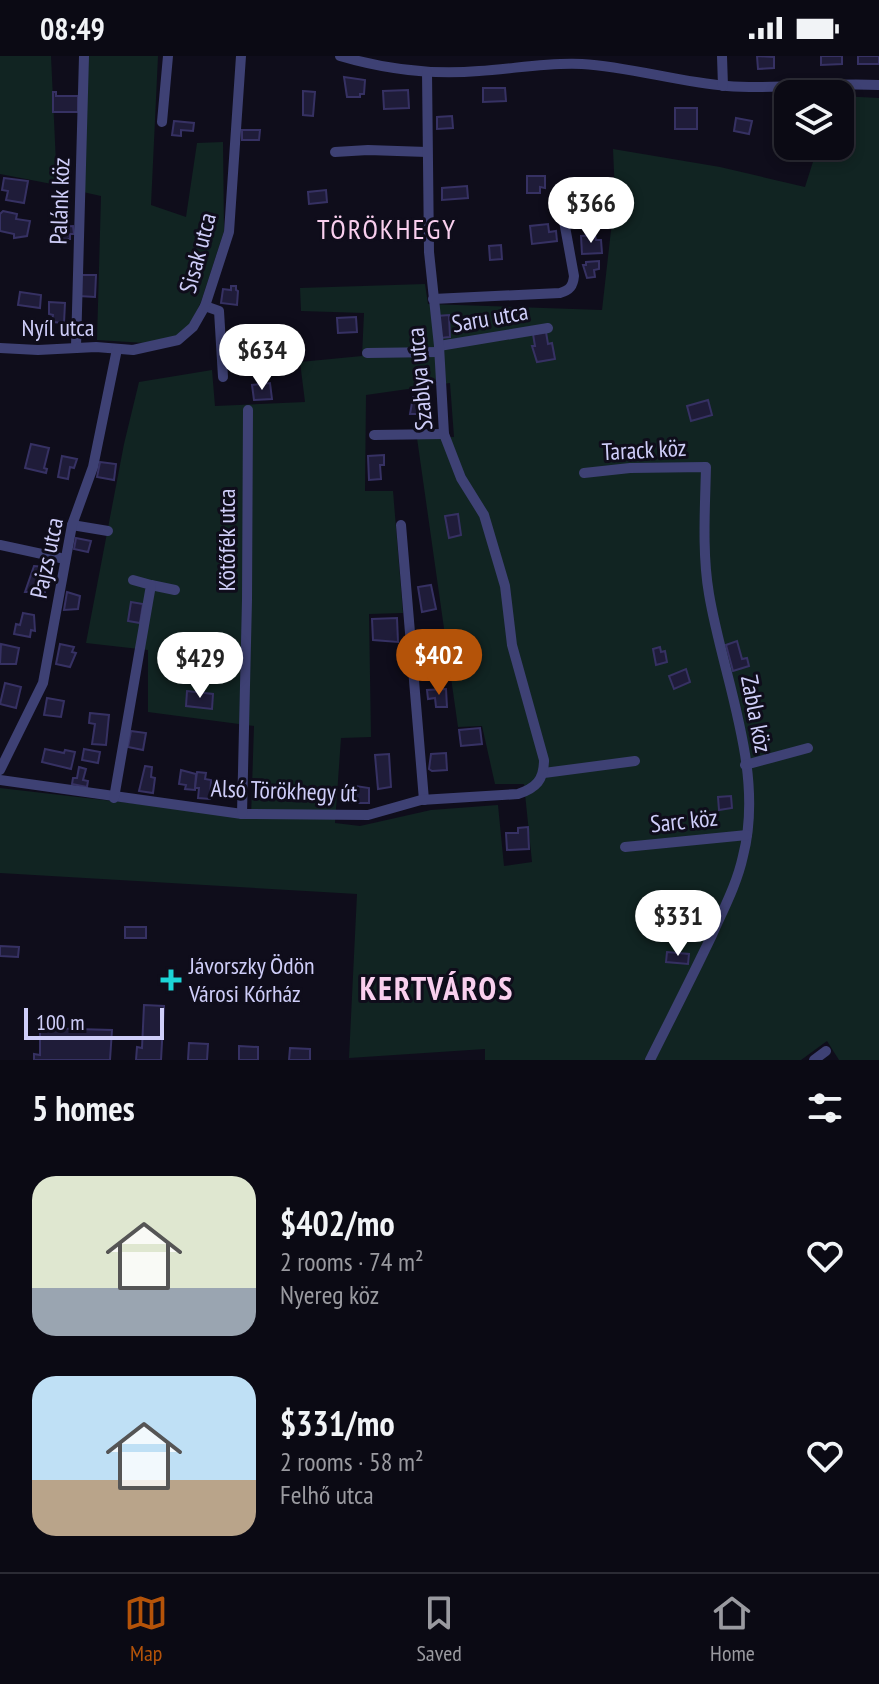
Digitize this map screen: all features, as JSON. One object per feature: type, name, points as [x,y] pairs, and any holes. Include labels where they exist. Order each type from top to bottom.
[{"type":"street","name":"Palánk köz","points":[[76,347],[84,56]]},
{"type":"street","points":[[162,122],[168,56]]},
{"type":"street","name":"Sisak utca","points":[[117,349],[133,350],[178,340],[193,327],[205,306],[229,232],[241,56]]},
{"type":"street","points":[[342,56],[427,72],[475,72],[522,62],[610,62],[723,86],[879,85]]},
{"type":"street","points":[[722,56],[723,86]]},
{"type":"street","name":"Szablya utca","points":[[427,72],[433,299],[444,434],[461,478],[484,515],[505,586],[512,645],[544,760],[544,773]]},
{"type":"street","points":[[335,152],[427,152]]},
{"type":"street","points":[[433,299],[560,293],[568,290],[574,276],[564,221]]},
{"type":"street","points":[[205,306],[219,311],[223,377]]},
{"type":"street","name":"Saru utca","points":[[367,353],[439,349],[548,328]]},
{"type":"street","name":"Nyíl utca","points":[[0,348],[117,349]]},
{"type":"street","name":"Pajzs utca","points":[[0,770],[43,683],[72,525],[93,467],[117,349]]},
{"type":"street","name":"Kötőfék utca","points":[[242,814],[248,410]]},
{"type":"street","points":[[374,435],[444,434]]},
{"type":"street","name":"Tarack köz","points":[[584,473],[630,468],[706,467]]},
{"type":"street","name":"Zabla köz","points":[[650,1060],[730,895],[743,856],[750,807],[733,697],[709,595],[705,554],[706,467]]},
{"type":"street","points":[[72,525],[108,531]]},
{"type":"street","points":[[401,525],[424,800]]},
{"type":"street","points":[[0,545],[65,559]]},
{"type":"street","points":[[133,580],[175,590]]},
{"type":"street","points":[[114,798],[151,585]]},
{"type":"street","points":[[745,765],[808,748]]},
{"type":"street","points":[[544,773],[635,761]]},
{"type":"street","name":"Alsó Törökhegy út","points":[[0,780],[242,814],[368,815],[424,800],[518,794],[538,784],[544,773]]},
{"type":"street","name":"Sarc köz","points":[[625,847],[747,835]]},
{"type":"street","points":[[814,1060],[826,1051]]},
{"type":"green space","points":[[0,56],[51,56],[57,185],[0,174]]},
{"type":"green space","points":[[87,56],[158,56],[151,205],[186,217],[197,143],[223,142],[224,231],[201,302],[190,324],[179,336],[161,344],[97,340],[101,196],[83,192]]},
{"type":"green space","points":[[854,97],[879,98],[879,1060],[839,1060],[827,1041],[801,1060],[485,1060],[485,1049],[349,1058],[357,894],[0,873],[0,788],[251,817],[254,726],[148,712],[148,650],[86,643],[139,382],[212,370],[215,406],[305,402],[300,362],[362,356],[364,313],[301,311],[300,288],[425,284],[428,304],[602,310],[615,195],[613,149],[720,167],[805,187],[814,160],[854,160]],"holes":[[[450,383],[454,437],[417,438],[458,727],[482,726],[495,784],[524,784],[532,862],[504,866],[498,805],[431,810],[360,826],[335,823],[341,738],[371,737],[369,614],[403,613],[393,491],[365,491],[366,395]]]},
{"type":"building","points":[[757,56],[774,57],[774,68],[758,69]]},
{"type":"building","points":[[821,56],[842,56],[842,64],[821,65]]},
{"type":"building","points":[[858,56],[879,56],[879,64],[858,64]]},
{"type":"building","points":[[344,77],[365,80],[364,94],[347,97]]},
{"type":"building","points":[[483,88],[505,88],[506,101],[483,102]]},
{"type":"building","points":[[408,90],[409,108],[384,109],[383,91]]},
{"type":"building","points":[[303,91],[315,92],[313,116],[303,115]]},
{"type":"building","points":[[53,92],[56,96],[78,96],[78,112],[53,112]]},
{"type":"building","points":[[675,108],[697,108],[697,129],[675,129]]},
{"type":"building","points":[[452,116],[453,128],[437,129],[437,117]]},
{"type":"building","points":[[736,118],[752,121],[749,134],[734,131]]},
{"type":"building","points":[[174,121],[194,123],[193,131],[181,130],[181,136],[172,135]]},
{"type":"building","points":[[242,130],[260,130],[259,140],[242,140]]},
{"type":"building","points":[[527,176],[545,176],[545,188],[540,187],[540,193],[527,193]]},
{"type":"building","points":[[4,178],[28,181],[24,203],[6,200],[8,191],[2,190]]},
{"type":"building","points":[[467,186],[468,198],[442,200],[442,188]]},
{"type":"building","points":[[326,190],[327,202],[309,204],[308,192]]},
{"type":"building","points":[[598,197],[605,209],[586,219],[579,207]]},
{"type":"building","points":[[3,211],[17,214],[16,219],[30,221],[27,236],[14,238],[14,234],[0,231],[0,214]]},
{"type":"building","points":[[548,224],[549,232],[556,231],[557,241],[532,244],[530,226]]},
{"type":"building","points":[[73,226],[74,234],[70,234],[70,239],[59,239],[58,227]]},
{"type":"building","points":[[595,235],[596,240],[601,240],[602,253],[582,254],[581,236]]},
{"type":"building","points":[[501,245],[502,259],[490,260],[489,246]]},
{"type":"building","points":[[599,261],[599,269],[594,270],[595,277],[587,278],[583,265]]},
{"type":"building","points":[[80,275],[96,275],[95,297],[79,296]]},
{"type":"building","points":[[231,286],[236,286],[238,291],[237,305],[221,303],[223,289],[231,290]]},
{"type":"building","points":[[20,292],[41,295],[40,308],[18,305]]},
{"type":"building","points":[[49,302],[65,303],[64,323],[52,322]]},
{"type":"building","points":[[449,315],[450,337],[440,338],[437,316]]},
{"type":"building","points":[[356,317],[357,332],[338,333],[337,318]]},
{"type":"building","points":[[546,332],[555,359],[537,362],[532,346],[535,346],[533,334]]},
{"type":"building","points":[[238,346],[253,346],[253,360],[238,360]]},
{"type":"building","points":[[270,383],[272,399],[254,400],[252,385]]},
{"type":"building","points":[[413,397],[425,397],[425,414],[410,414]]},
{"type":"building","points":[[708,400],[712,415],[691,421],[687,406]]},
{"type":"building","points":[[31,444],[49,448],[44,468],[47,469],[46,473],[25,468]]},
{"type":"building","points":[[384,455],[384,465],[380,465],[381,479],[369,480],[368,456]]},
{"type":"building","points":[[62,456],[77,459],[74,468],[70,467],[68,479],[58,477]]},
{"type":"building","points":[[100,462],[116,464],[114,480],[97,477]]},
{"type":"building","points":[[458,514],[461,535],[449,538],[445,516]]},
{"type":"building","points":[[76,538],[91,541],[88,552],[74,549]]},
{"type":"building","points":[[34,566],[44,567],[43,577],[47,577],[45,592],[25,592]]},
{"type":"building","points":[[431,585],[436,609],[422,612],[418,587]]},
{"type":"building","points":[[67,592],[80,596],[78,609],[64,610]]},
{"type":"building","points":[[131,602],[143,604],[140,623],[128,621]]},
{"type":"building","points":[[23,613],[34,615],[35,631],[31,630],[30,637],[14,634]]},
{"type":"building","points":[[397,618],[398,642],[373,640],[372,619]]},
{"type":"building","points":[[737,641],[742,659],[747,658],[749,666],[733,671],[726,645]]},
{"type":"building","points":[[1,644],[19,648],[16,664],[0,664]]},
{"type":"building","points":[[60,644],[74,647],[72,652],[76,653],[70,667],[56,664]]},
{"type":"building","points":[[660,647],[661,652],[665,651],[667,662],[656,665],[653,649]]},
{"type":"building","points":[[686,669],[690,682],[674,689],[669,676]]},
{"type":"building","points":[[5,683],[21,687],[16,708],[0,704]]},
{"type":"building","points":[[446,689],[447,707],[436,707],[435,698],[428,699],[427,690]]},
{"type":"building","points":[[187,691],[213,694],[212,709],[186,706]]},
{"type":"building","points":[[47,698],[64,701],[61,717],[44,715]]},
{"type":"building","points":[[90,713],[109,715],[106,745],[92,744],[95,724],[89,723]]},
{"type":"building","points":[[480,728],[482,744],[461,746],[459,730]]},
{"type":"building","points":[[131,731],[146,733],[143,750],[128,747]]},
{"type":"building","points":[[45,749],[75,752],[71,769],[42,762]]},
{"type":"building","points":[[84,749],[100,752],[98,763],[82,760]]},
{"type":"building","points":[[446,753],[447,770],[429,769],[431,754]]},
{"type":"building","points":[[389,754],[391,787],[378,789],[375,755]]},
{"type":"building","points":[[145,766],[152,767],[151,777],[155,778],[153,793],[139,791]]},
{"type":"building","points":[[79,767],[86,769],[83,780],[88,781],[87,787],[72,784]]},
{"type":"building","points":[[181,770],[196,774],[195,790],[185,789],[186,785],[179,784]]},
{"type":"building","points":[[197,772],[206,773],[205,779],[211,780],[210,799],[198,798],[199,788],[195,788]]},
{"type":"building","points":[[349,785],[369,788],[369,803],[344,803],[344,788],[349,788]]},
{"type":"building","points":[[731,796],[732,808],[719,810],[718,797]]},
{"type":"building","points":[[528,827],[529,849],[507,850],[506,833],[518,833],[518,828]]},
{"type":"building","points":[[125,927],[146,927],[146,938],[125,938]]},
{"type":"building","points":[[0,946],[19,947],[18,957],[0,956]]},
{"type":"building","points":[[667,952],[689,954],[688,964],[666,962]]},
{"type":"building","points":[[144,1005],[164,1006],[161,1060],[136,1060],[137,1047],[142,1048]]},
{"type":"building","points":[[40,1028],[112,1030],[110,1060],[34,1060],[34,1054],[40,1055]]},
{"type":"building","points":[[189,1043],[208,1044],[207,1060],[188,1060]]},
{"type":"building","points":[[239,1046],[258,1047],[258,1060],[239,1060]]},
{"type":"building","points":[[290,1048],[310,1049],[310,1060],[289,1060]]},
{"type":"place","name":"Jávorszky Ödön Városi Kórház","points":[[171,980]]},
{"type":"district","name":"TÖRÖKHEGY","points":[[387,229]]},
{"type":"district","name":"KERTVÁROS","points":[[437,989]]}]
